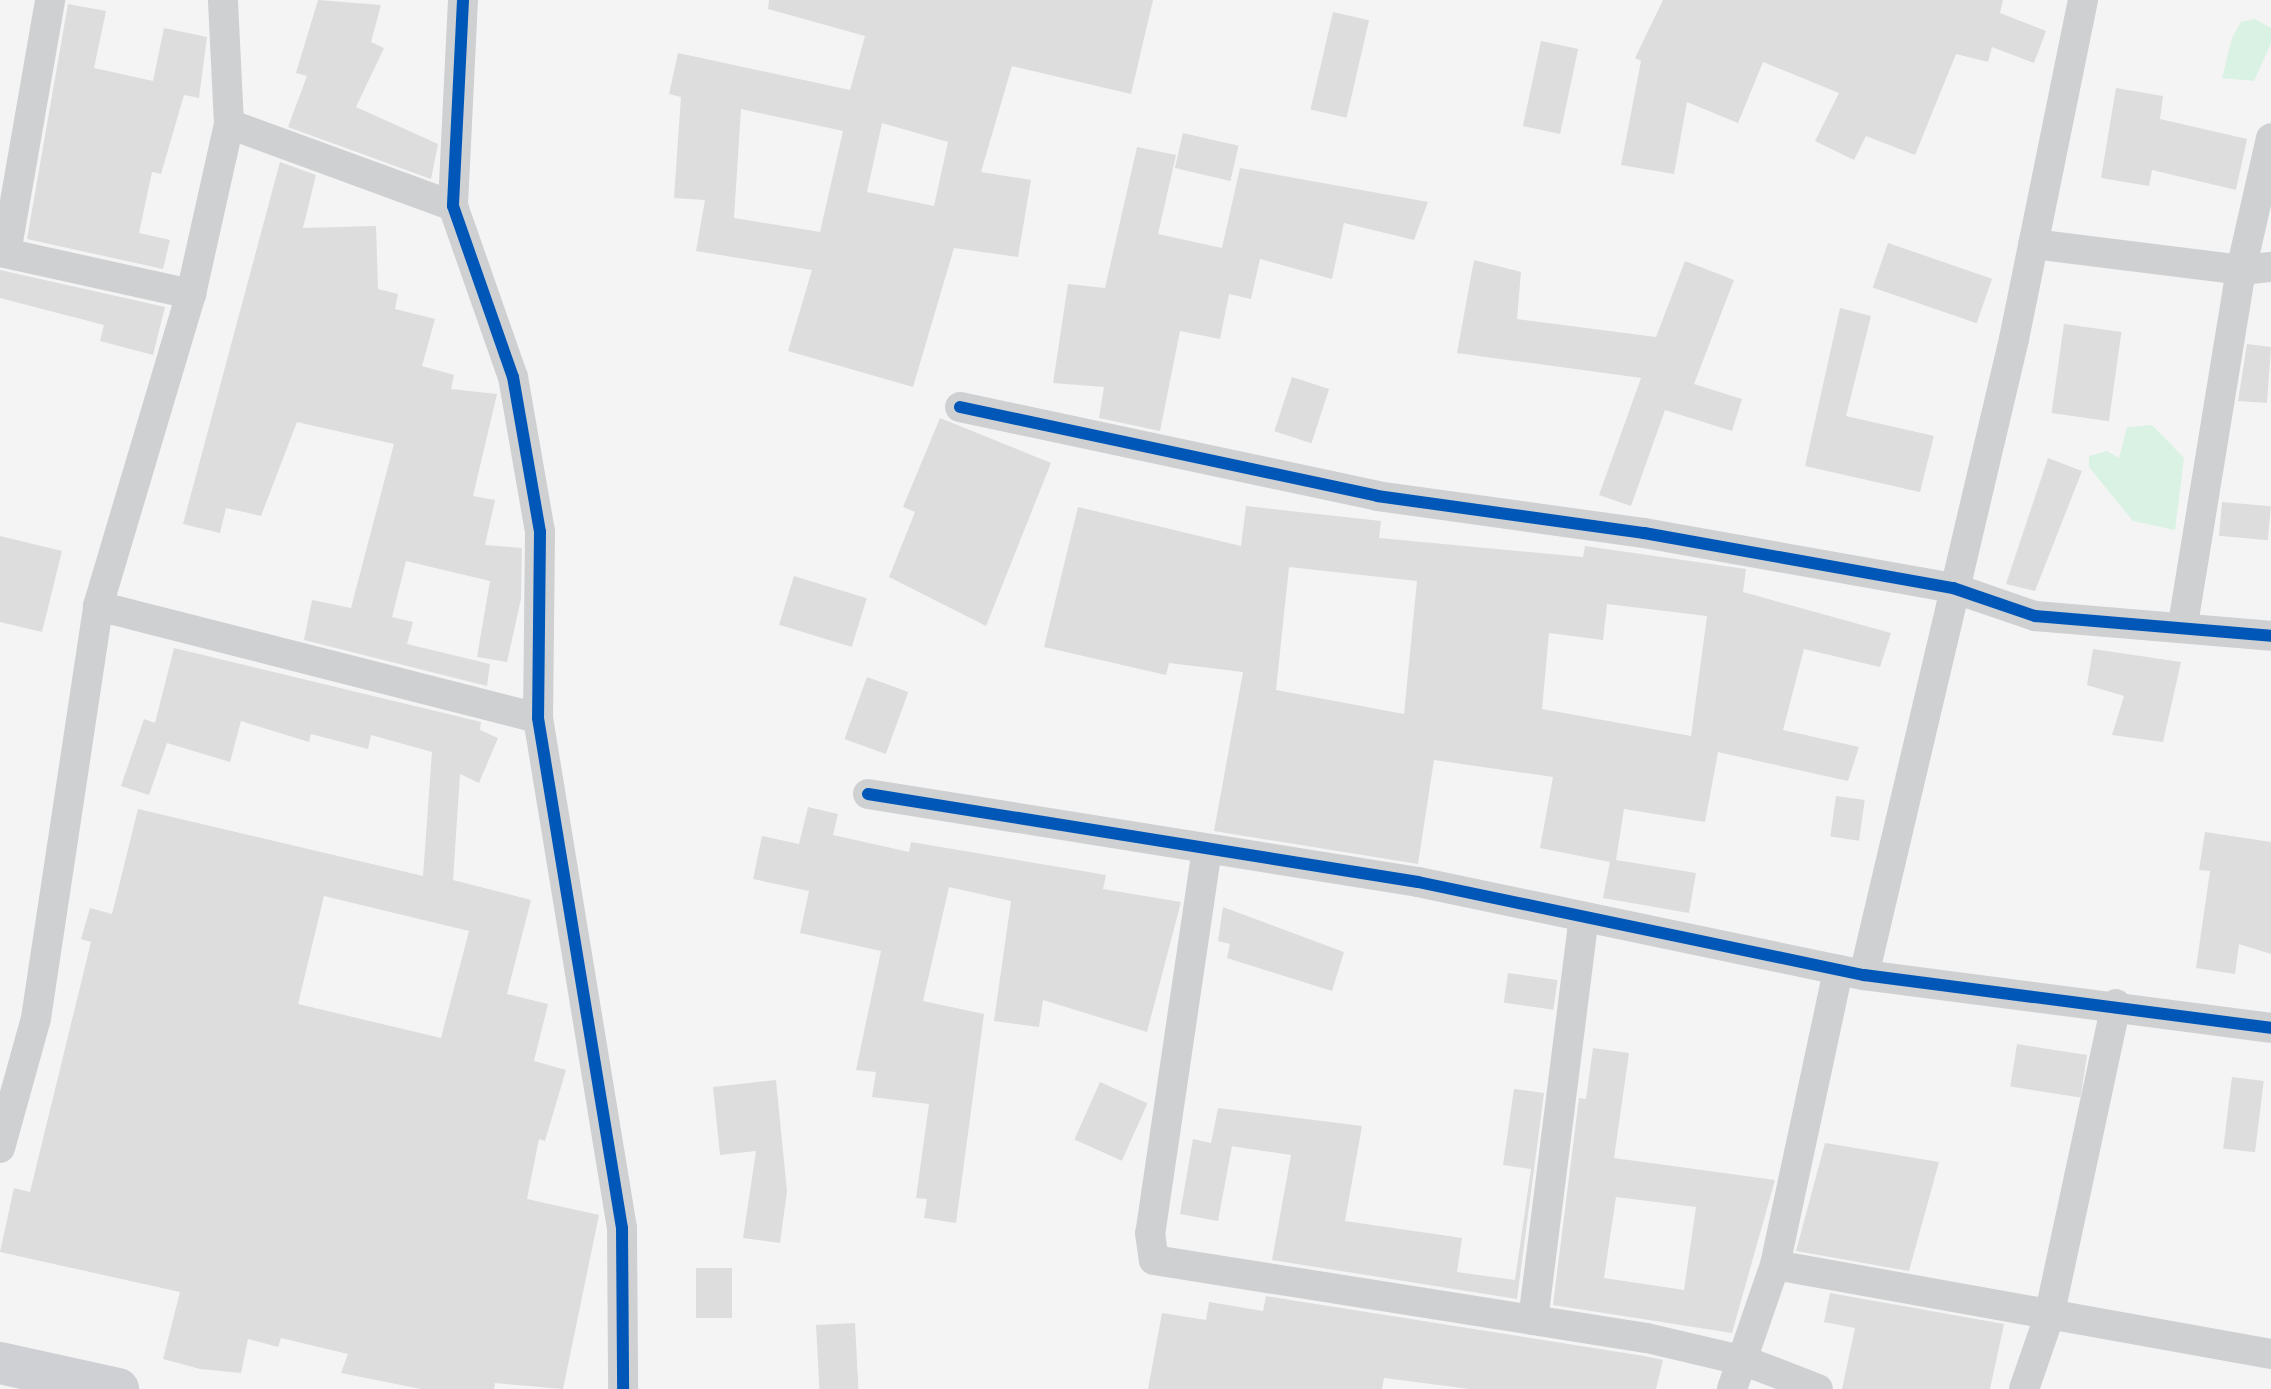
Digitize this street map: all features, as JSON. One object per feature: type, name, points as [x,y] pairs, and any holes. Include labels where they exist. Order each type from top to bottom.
[{"type":"main road","points":[[0,1363],[118,1389]]},
{"type":"street","points":[[50,0],[3,253],[191,294]]},
{"type":"street","points":[[0,1148],[36,1018],[98,606],[191,294],[229,124],[223,0]]},
{"type":"street","points":[[463,0],[453,206],[513,377],[540,532],[538,718],[622,1228],[623,1389]]},
{"type":"street","points":[[1732,1389],[1745,1361],[1775,1265],[1953,588],[2033,244],[2083,0]]},
{"type":"street","points":[[229,124],[453,206]]},
{"type":"street","points":[[2183,624],[2241,270],[2271,138]]},
{"type":"street","points":[[2033,244],[2241,270],[2271,267]]},
{"type":"street","points":[[960,407],[1377,496],[1644,533],[1953,588],[2035,616],[2183,624],[2271,636]]},
{"type":"street","points":[[98,606],[538,718]]},
{"type":"street","points":[[868,794],[1207,849],[1584,919],[1851,973],[2116,1004],[2271,1028]]},
{"type":"street","points":[[1207,849],[1150,1233],[1154,1260],[1533,1320],[1745,1361],[1818,1389]]},
{"type":"street","points":[[1533,1320],[1584,919]]},
{"type":"street","points":[[2024,1389],[2049,1317],[2116,1004]]},
{"type":"street","points":[[1775,1265],[2049,1317],[2271,1354]]},
{"type":"green space","points":[[2255,19],[2271,28],[2271,43],[2254,81],[2222,78],[2232,38],[2241,22]]},
{"type":"green space","points":[[2152,425],[2184,458],[2175,530],[2133,521],[2089,467],[2089,456],[2107,451],[2119,458],[2127,427]]},
{"type":"building","points":[[318,0],[381,5],[371,42],[384,48],[356,107],[438,144],[431,179],[288,127],[307,76],[296,73]]},
{"type":"building","points":[[769,0],[1153,0],[1131,94],[1012,66],[981,172],[1031,180],[1018,257],[954,248],[913,387],[788,351],[812,270],[696,251],[705,200],[674,198],[681,97],[669,94],[678,53],[850,90],[865,36],[768,9]],"holes":[[[741,109],[843,131],[820,232],[734,218]],[[882,123],[948,142],[934,206],[867,192]]]},
{"type":"building","points":[[1663,0],[2003,0],[2000,13],[2046,31],[2034,63],[1992,47],[1988,62],[1956,54],[1915,155],[1866,136],[1854,160],[1815,141],[1839,93],[1763,62],[1738,123],[1687,102],[1674,174],[1621,165],[1641,61],[1635,58]]},
{"type":"building","points":[[68,4],[106,11],[94,68],[153,81],[164,28],[207,37],[199,98],[184,95],[161,174],[152,172],[139,233],[170,240],[163,269],[27,239]]},
{"type":"building","points":[[1333,12],[1369,20],[1347,118],[1311,109]]},
{"type":"building","points":[[1541,41],[1578,49],[1560,134],[1523,126]]},
{"type":"building","points":[[2116,88],[2163,96],[2160,119],[2247,139],[2236,190],[2152,170],[2149,186],[2101,178]]},
{"type":"building","points":[[1183,133],[1239,146],[1230,181],[1175,168]]},
{"type":"building","points":[[1137,147],[1176,155],[1158,234],[1222,248],[1240,168],[1428,202],[1414,240],[1344,223],[1332,279],[1260,259],[1251,299],[1229,294],[1220,339],[1180,331],[1160,431],[1099,418],[1104,387],[1053,383],[1068,284],[1105,288]]},
{"type":"building","points":[[280,162],[316,175],[303,228],[376,226],[378,289],[398,294],[395,309],[435,319],[422,366],[454,375],[451,389],[497,394],[473,496],[495,500],[485,545],[522,548],[521,599],[507,662],[477,657],[490,581],[406,561],[392,617],[413,622],[407,644],[490,664],[487,686],[304,640],[312,600],[351,608],[394,444],[297,422],[261,516],[226,508],[220,533],[183,524]]},
{"type":"building","points":[[1888,243],[1992,279],[1977,323],[1873,287]]},
{"type":"building","points":[[1474,260],[1521,272],[1517,319],[1656,337],[1685,261],[1734,280],[1694,384],[1742,399],[1732,431],[1665,410],[1631,506],[1599,495],[1641,378],[1457,353]]},
{"type":"building","points":[[0,270],[165,307],[153,355],[100,341],[104,325],[0,298]]},
{"type":"building","points":[[1840,308],[1871,316],[1846,416],[1934,436],[1920,492],[1805,466]]},
{"type":"building","points":[[2064,324],[2121,332],[2109,421],[2051,413]]},
{"type":"building","points":[[2247,344],[2271,347],[2267,403],[2238,401]]},
{"type":"building","points":[[1292,377],[1329,389],[1311,443],[1274,431]]},
{"type":"building","points":[[940,418],[1051,463],[986,626],[889,577],[915,512],[903,507]]},
{"type":"building","points":[[2048,458],[2082,471],[2035,591],[2006,584]]},
{"type":"building","points":[[2222,502],[2271,506],[2268,540],[2219,536]]},
{"type":"building","points":[[1246,506],[1381,521],[1379,538],[1583,557],[1585,546],[1746,569],[1743,592],[1891,633],[1880,667],[1804,649],[1783,730],[1859,747],[1848,781],[1718,752],[1705,822],[1624,809],[1616,860],[1696,873],[1689,913],[1603,898],[1610,862],[1540,848],[1553,777],[1434,760],[1418,864],[1214,831],[1243,672],[1169,663],[1166,675],[1044,647],[1078,507],[1241,546]],"holes":[[[1289,567],[1417,581],[1404,714],[1276,690]],[[1607,604],[1707,616],[1691,736],[1542,709],[1549,633],[1603,640]]]},
{"type":"building","points":[[0,536],[62,551],[42,632],[0,622]]},
{"type":"building","points":[[794,576],[867,598],[852,647],[779,625]]},
{"type":"building","points":[[174,648],[481,722],[480,730],[498,738],[479,783],[460,774],[453,880],[531,900],[507,994],[548,1004],[534,1061],[566,1070],[545,1141],[539,1139],[527,1199],[599,1215],[563,1389],[495,1383],[494,1389],[421,1389],[341,1373],[348,1354],[281,1338],[278,1347],[248,1339],[241,1373],[200,1369],[163,1359],[180,1292],[0,1252],[14,1188],[30,1192],[91,942],[81,939],[90,908],[112,914],[138,809],[423,876],[432,752],[371,735],[368,749],[311,734],[309,742],[241,721],[230,762],[167,743],[149,795],[121,786],[144,719],[155,723]],"holes":[[[324,896],[469,931],[441,1038],[298,1004]]]},
{"type":"building","points":[[2093,649],[2181,662],[2163,742],[2112,735],[2124,696],[2087,685]]},
{"type":"building","points":[[867,677],[908,692],[886,754],[844,739]]},
{"type":"building","points":[[1836,796],[1865,800],[1859,841],[1830,837]]},
{"type":"building","points":[[808,807],[838,814],[833,835],[909,852],[911,842],[1106,875],[1103,889],[1181,902],[1147,1032],[1043,1000],[1039,1027],[994,1021],[1011,901],[949,887],[923,1001],[984,1014],[956,1223],[924,1218],[927,1199],[916,1198],[929,1104],[872,1097],[876,1072],[856,1070],[881,951],[800,933],[809,891],[753,879],[762,836],[799,844]]},
{"type":"building","points":[[2205,832],[2271,842],[2271,954],[2239,944],[2235,974],[2196,968],[2210,871],[2199,870]]},
{"type":"building","points":[[1223,907],[1344,952],[1332,991],[1227,958],[1230,944],[1218,941]]},
{"type":"building","points":[[1508,973],[1558,980],[1553,1010],[1504,1003]]},
{"type":"building","points":[[2017,1044],[2087,1055],[2080,1098],[2010,1086]]},
{"type":"building","points":[[1593,1048],[1629,1053],[1614,1158],[1775,1180],[1732,1333],[1553,1305],[1579,1098],[1586,1099]],"holes":[[[1616,1197],[1696,1207],[1684,1290],[1604,1278]]]},
{"type":"building","points":[[2232,1077],[2264,1081],[2255,1152],[2223,1148]]},
{"type":"building","points":[[776,1080],[787,1191],[780,1243],[743,1238],[756,1151],[720,1155],[713,1087]]},
{"type":"building","points":[[1100,1082],[1148,1103],[1122,1161],[1074,1140]]},
{"type":"building","points":[[1514,1089],[1544,1093],[1517,1299],[1272,1260],[1291,1155],[1232,1146],[1218,1221],[1180,1214],[1193,1139],[1211,1143],[1218,1108],[1362,1126],[1345,1221],[1462,1238],[1457,1272],[1515,1280],[1531,1169],[1503,1165]]},
{"type":"building","points":[[1825,1143],[1939,1162],[1909,1271],[1796,1251]]},
{"type":"building","points":[[696,1268],[732,1268],[732,1318],[696,1318]]},
{"type":"building","points":[[1830,1293],[2004,1324],[1990,1389],[1842,1389],[1855,1328],[1824,1322]]},
{"type":"building","points":[[1266,1296],[1663,1360],[1656,1389],[1470,1389],[1384,1378],[1382,1389],[1148,1389],[1162,1313],[1206,1320],[1209,1302],[1263,1311]]},
{"type":"building","points":[[855,1323],[858,1389],[819,1389],[816,1325]]},
{"type":"cycle path","points":[[463,0],[453,206],[513,377],[540,532],[538,718],[622,1228],[623,1389]]},
{"type":"cycle path","points":[[960,407],[1377,496],[1644,533],[1953,588],[2035,616],[2271,636]]},
{"type":"cycle path","points":[[868,794],[1418,882],[1864,975],[2271,1028]]}]
